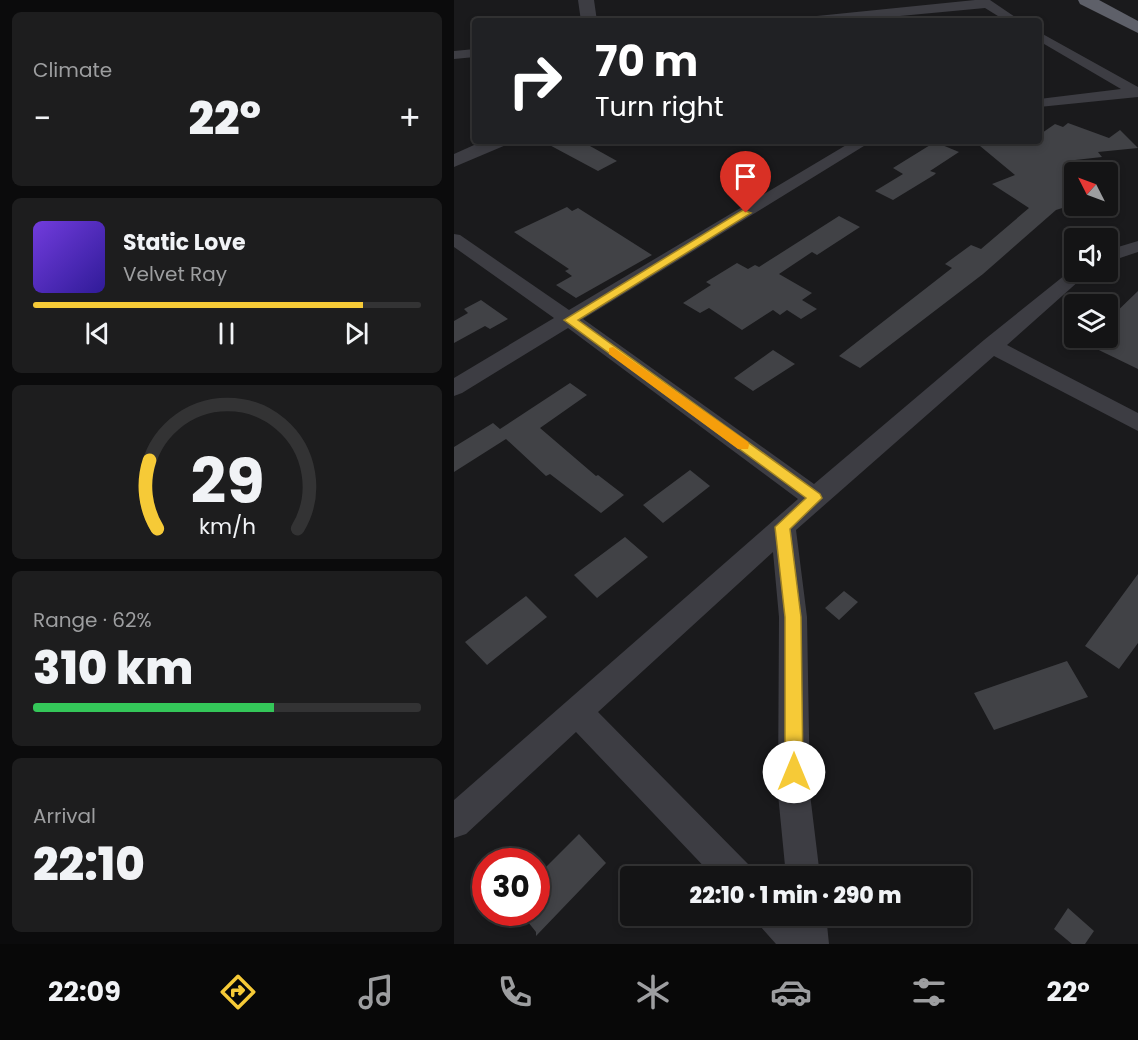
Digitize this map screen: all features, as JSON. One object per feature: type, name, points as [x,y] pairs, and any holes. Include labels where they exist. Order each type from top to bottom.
[{"type":"highway","points":[[1086,0],[1138,28]]},
{"type":"street","points":[[586,0],[589,18]]},
{"type":"street","points":[[835,18],[984,2],[1010,18]]},
{"type":"street","points":[[1042,38],[1137,93]]},
{"type":"street","points":[[454,55],[472,53]]},
{"type":"street","points":[[1042,103],[1137,93]]},
{"type":"street","points":[[454,161],[492,144]]},
{"type":"street","points":[[454,388],[859,144]]},
{"type":"street","points":[[454,239],[570,320],[815,498]]},
{"type":"street","points":[[1118,253],[1138,246]]},
{"type":"street","points":[[454,822],[815,498],[1067,282]]},
{"type":"street","points":[[991,345],[1138,423]]},
{"type":"street","points":[[783,527],[793,617],[794,794],[802,866]]},
{"type":"street","points":[[577,712],[726,866]]},
{"type":"street","points":[[784,926],[801,944]]},
{"type":"street","points":[[809,926],[811,944]]},
{"type":"building","points":[[1068,123],[1109,138],[1120,130],[1138,148],[1098,152],[1102,157],[1064,162],[1064,207],[1056,210],[983,274],[860,368],[839,356],[952,268],[945,264],[971,245],[981,249],[1029,208],[992,184],[1015,175],[978,144],[1042,144],[1042,133],[1055,124],[1063,127]]},
{"type":"building","points":[[548,144],[586,144],[617,161],[598,171]]},
{"type":"building","points":[[932,144],[940,144],[959,152],[930,171],[936,173],[934,175],[893,200],[875,191],[903,174],[893,168]]},
{"type":"building","points":[[567,207],[572,211],[578,208],[652,255],[576,298],[556,285],[572,276],[565,271],[569,269],[514,232]]},
{"type":"building","points":[[839,216],[860,227],[817,255],[812,252],[779,274],[812,293],[802,300],[817,309],[801,319],[787,310],[780,315],[773,310],[742,330],[709,308],[700,313],[683,303],[711,285],[706,282],[737,263],[748,269],[755,265],[759,267]]},
{"type":"building","points":[[1138,291],[1138,369],[1095,348],[1118,348],[1118,310]]},
{"type":"building","points":[[481,300],[508,319],[490,329],[485,326],[454,343],[454,321],[468,313],[464,309]]},
{"type":"building","points":[[773,350],[795,364],[753,391],[734,378]]},
{"type":"building","points":[[570,383],[587,395],[540,428],[596,476],[598,475],[624,495],[601,513],[550,474],[546,476],[506,439],[454,472],[454,447],[493,423],[500,429]]},
{"type":"building","points":[[690,470],[710,486],[663,523],[643,505]]},
{"type":"building","points":[[625,537],[648,557],[597,598],[574,575]]},
{"type":"building","points":[[1138,574],[1138,643],[1119,669],[1085,646]]},
{"type":"building","points":[[844,591],[858,602],[839,620],[825,608]]},
{"type":"building","points":[[526,596],[547,617],[487,665],[465,642]]},
{"type":"building","points":[[1067,661],[1088,697],[994,730],[974,693]]},
{"type":"building","points":[[579,834],[606,863],[550,921],[550,863]]},
{"type":"building","points":[[1068,908],[1094,931],[1085,944],[1072,944],[1054,929]]},
{"type":"building","points":[[531,926],[546,926],[536,936]]},
{"type":"slow traffic","points":[[613,351],[743,445]]},
{"type":"route","points":[[746,213],[570,320],[815,498],[783,527],[793,617],[794,772]]}]
